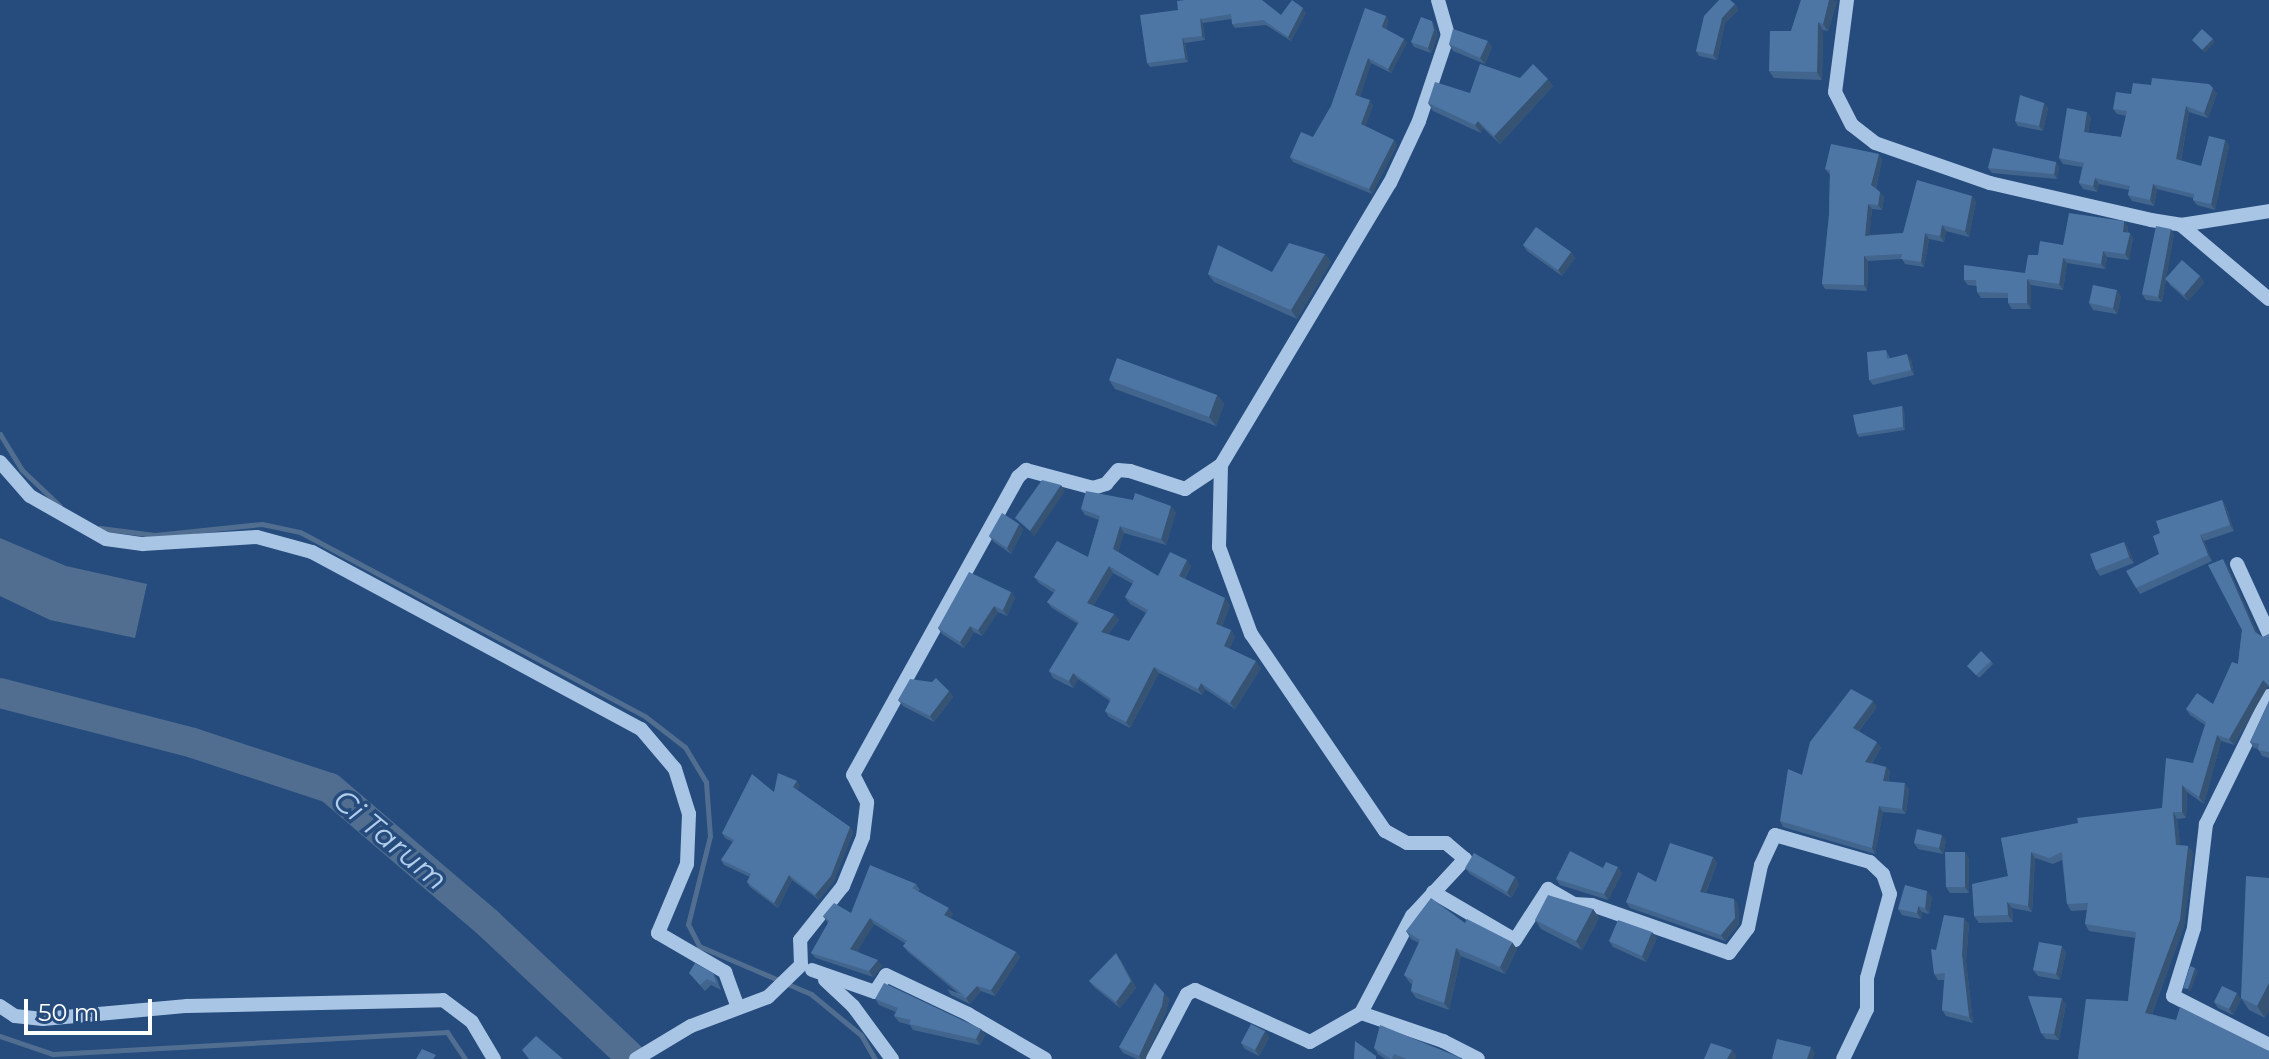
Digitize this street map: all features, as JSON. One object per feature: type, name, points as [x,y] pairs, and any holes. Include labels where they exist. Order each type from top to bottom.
[{"type":"street","points":[[892,1059],[853,1006],[803,968],[800,940],[843,886],[863,837],[867,802],[853,775],[1022,472],[1093,488],[1106,484],[1118,470],[1130,471],[1185,489],[1221,465],[1262,404],[1407,146],[1447,42],[1438,0]]},
{"type":"street","points":[[1847,0],[1835,92],[1852,125],[1875,143],[1990,183],[2181,225],[2269,211]]},
{"type":"street","points":[[2181,225],[2269,299]]},
{"type":"street","points":[[0,462],[30,496],[106,539],[143,544],[257,537],[312,552],[641,729],[675,769],[689,814],[687,864],[658,933],[725,972],[738,1008]]},
{"type":"street","points":[[1153,1059],[1187,994],[1195,990],[1310,1042],[1361,1013],[1382,966],[1433,892],[1465,856],[1444,842],[1407,843],[1385,831],[1251,634],[1219,547],[1221,465]]},
{"type":"street","points":[[2237,564],[2269,634]]},
{"type":"street","points":[[2269,696],[2206,824],[2194,928],[2173,996],[2269,1045]]},
{"type":"street","points":[[1433,892],[1515,940],[1548,889],[1574,904],[1592,905],[1729,953],[1748,928],[1761,865],[1775,835],[1870,862],[1883,874],[1890,894],[1867,978],[1867,1009],[1843,1059]]},
{"type":"street","points":[[636,1059],[658,1042],[772,995],[803,968]]},
{"type":"street","points":[[803,968],[875,992],[886,975],[968,1014],[1045,1059]]},
{"type":"street","points":[[0,1006],[15,1016],[43,1019],[187,1006],[443,1000],[472,1022],[494,1059]]},
{"type":"street","points":[[1361,1013],[1443,1041],[1478,1059]]},
{"type":"water","points":[[0,538],[66,566],[147,584],[135,638],[50,620],[0,596]]},
{"type":"building","points":[[1262,0],[1281,15],[1292,0],[1303,8],[1288,37],[1263,20],[1232,24],[1231,14],[1200,19],[1202,36],[1182,38],[1185,58],[1147,63],[1140,15],[1178,10],[1177,1]]},
{"type":"building","points":[[1719,0],[1730,0],[1735,4],[1722,18],[1713,55],[1696,51],[1704,16]]},
{"type":"building","points":[[1801,0],[1829,0],[1823,24],[1818,22],[1817,72],[1769,71],[1770,31],[1791,31]]},
{"type":"building","points":[[1365,8],[1386,16],[1382,27],[1404,39],[1388,69],[1368,58],[1355,95],[1370,100],[1361,124],[1394,140],[1369,189],[1290,157],[1301,132],[1313,137],[1331,106]]},
{"type":"building","points":[[1421,17],[1432,21],[1434,30],[1428,48],[1411,42]]},
{"type":"building","points":[[1453,29],[1488,41],[1480,58],[1449,44]]},
{"type":"building","points":[[2202,29],[2213,39],[2202,50],[2192,40]]},
{"type":"building","points":[[1480,64],[1520,78],[1533,64],[1548,79],[1494,136],[1478,121],[1475,125],[1428,103],[1435,82],[1470,93]]},
{"type":"building","points":[[2152,78],[2209,84],[2213,88],[2204,113],[2186,106],[2176,159],[2201,166],[2209,136],[2225,140],[2211,204],[2193,200],[2194,194],[2153,184],[2150,200],[2128,195],[2130,186],[2095,178],[2093,186],[2079,183],[2084,163],[2059,158],[2067,108],[2087,112],[2084,132],[2121,137],[2127,111],[2113,109],[2116,92],[2131,94],[2133,83],[2151,85]]},
{"type":"building","points":[[2020,95],[2044,103],[2039,126],[2015,121]]},
{"type":"building","points":[[1831,144],[1879,154],[1871,185],[1880,192],[1878,205],[1868,204],[1865,236],[1903,233],[1917,180],[1972,196],[1965,231],[1942,225],[1940,236],[1925,233],[1921,262],[1901,259],[1902,254],[1864,256],[1864,285],[1822,284],[1829,215],[1830,170],[1825,169]]},
{"type":"building","points":[[1993,148],[2056,162],[2054,174],[1988,168]]},
{"type":"building","points":[[2069,213],[2124,221],[2123,232],[2130,233],[2125,254],[2103,251],[2101,264],[2063,258],[2059,284],[2027,279],[2027,303],[2008,303],[2008,293],[1977,292],[1976,280],[1964,280],[1964,265],[2025,273],[2028,255],[2038,255],[2040,241],[2063,245]]},
{"type":"building","points":[[2156,226],[2171,229],[2158,297],[2142,294]]},
{"type":"building","points":[[1536,227],[1571,252],[1558,270],[1523,245]]},
{"type":"building","points":[[1289,243],[1325,254],[1291,310],[1208,274],[1218,245],[1272,272]]},
{"type":"building","points":[[2182,260],[2200,276],[2184,295],[2165,279]]},
{"type":"building","points":[[2093,285],[2117,290],[2113,308],[2089,303]]},
{"type":"building","points":[[1886,350],[1887,359],[1907,354],[1911,370],[1869,380],[1867,352]]},
{"type":"building","points":[[1117,358],[1217,395],[1209,417],[1109,380]]},
{"type":"building","points":[[1902,406],[1903,427],[1857,434],[1853,415]]},
{"type":"building","points":[[1042,480],[1061,485],[1030,531],[1015,518]]},
{"type":"building","points":[[1086,491],[1133,500],[1135,493],[1171,506],[1161,539],[1120,526],[1113,549],[1158,576],[1170,552],[1187,560],[1179,576],[1225,598],[1216,624],[1231,630],[1224,646],[1256,661],[1230,703],[1201,683],[1198,689],[1154,667],[1126,722],[1105,711],[1111,699],[1073,673],[1069,681],[1049,671],[1079,622],[1047,602],[1056,590],[1034,577],[1057,541],[1088,557],[1100,516],[1081,509]],"holes":[[[1109,566],[1134,581],[1125,597],[1148,610],[1129,641],[1101,632],[1114,614],[1087,603]]]},
{"type":"building","points":[[2222,500],[2230,525],[2200,535],[2208,555],[2136,588],[2126,571],[2159,554],[2153,536],[2160,533],[2156,521]]},
{"type":"building","points":[[1002,513],[1019,524],[1007,548],[989,536]]},
{"type":"building","points":[[2124,542],[2129,557],[2096,570],[2090,554]]},
{"type":"building","points":[[2223,559],[2255,632],[2263,637],[2269,634],[2269,685],[2263,680],[2229,739],[2217,735],[2199,797],[2182,785],[2182,812],[2173,812],[2176,845],[2188,846],[2180,920],[2145,1013],[2176,1020],[2180,1007],[2269,1051],[2269,1059],[2078,1059],[2086,999],[2128,1001],[2136,932],[2085,924],[2088,903],[2067,904],[2062,852],[2049,858],[2031,852],[2028,906],[2007,902],[2008,915],[1974,916],[1972,884],[2008,876],[2001,838],[2078,823],[2077,818],[2162,808],[2166,758],[2193,763],[2206,722],[2186,709],[2197,693],[2213,704],[2232,662],[2238,664],[2242,630],[2208,565]]},
{"type":"building","points":[[969,572],[1011,592],[1003,610],[994,606],[978,630],[970,626],[960,642],[938,628]]},
{"type":"building","points":[[1981,651],[1991,661],[1976,675],[1967,666]]},
{"type":"building","points":[[936,678],[949,691],[930,716],[898,700],[910,679],[932,682]]},
{"type":"building","points":[[1851,689],[1873,701],[1853,728],[1877,742],[1865,762],[1886,767],[1883,781],[1905,783],[1902,809],[1879,806],[1872,848],[1780,821],[1788,769],[1802,775],[1810,742]]},
{"type":"building","points":[[2269,701],[2269,752],[2258,750],[2259,744],[2250,742]]},
{"type":"building","points":[[778,773],[797,781],[793,787],[850,827],[831,876],[815,895],[789,875],[774,903],[747,882],[751,874],[721,860],[734,840],[722,833],[752,774],[774,792]]},
{"type":"building","points":[[1917,829],[1942,835],[1939,848],[1914,843]]},
{"type":"building","points":[[1670,843],[1713,857],[1700,892],[1734,899],[1735,918],[1721,935],[1626,902],[1638,872],[1656,882]]},
{"type":"building","points":[[1570,851],[1603,868],[1606,862],[1618,867],[1604,894],[1556,879]]},
{"type":"building","points":[[1945,852],[1965,852],[1965,887],[1946,887]]},
{"type":"building","points":[[1474,853],[1515,877],[1507,892],[1465,868]]},
{"type":"building","points":[[870,865],[916,884],[912,888],[949,908],[944,915],[1016,952],[991,990],[977,986],[966,998],[947,989],[966,997],[903,946],[907,941],[870,918],[850,949],[878,960],[869,971],[811,953],[829,921],[823,916],[834,903],[851,913]]},
{"type":"building","points":[[2246,876],[2269,878],[2269,983],[2257,1006],[2241,998]]},
{"type":"building","points":[[1905,885],[1927,891],[1925,908],[1918,906],[1917,913],[1898,909]]},
{"type":"building","points":[[1548,895],[1593,909],[1576,941],[1535,920]]},
{"type":"building","points":[[1431,898],[1465,923],[1467,919],[1512,942],[1500,967],[1456,948],[1444,1003],[1411,991],[1413,980],[1404,975],[1420,940],[1406,931]]},
{"type":"building","points":[[1944,915],[1964,918],[1962,955],[1969,1017],[1942,1010],[1945,973],[1934,974],[1931,949],[1936,950]]},
{"type":"building","points":[[1618,920],[1652,932],[1642,956],[1609,941]]},
{"type":"building","points":[[2039,942],[2062,946],[2056,974],[2033,970]]},
{"type":"building","points":[[1116,953],[1131,981],[1116,1002],[1089,981]]},
{"type":"building","points":[[695,963],[713,973],[716,983],[707,979],[700,985],[689,973]]},
{"type":"building","points":[[2190,966],[2195,968],[2188,989],[2183,988]]},
{"type":"building","points":[[884,983],[981,1029],[976,1039],[909,1024],[911,1020],[894,1016],[898,1008],[875,999]]},
{"type":"building","points":[[1155,983],[1164,993],[1162,1006],[1139,1056],[1119,1047]]},
{"type":"building","points":[[2222,986],[2237,993],[2229,1009],[2214,1002]]},
{"type":"building","points":[[2028,996],[2062,998],[2054,1034],[2041,1033]]},
{"type":"building","points":[[1251,1024],[1265,1031],[1255,1050],[1241,1043]]},
{"type":"building","points":[[1380,1025],[1461,1058],[1407,1059],[1394,1054],[1391,1059],[1374,1048]]},
{"type":"building","points":[[536,1036],[563,1059],[529,1059],[522,1050]]},
{"type":"building","points":[[1777,1039],[1811,1047],[1807,1059],[1772,1059]]},
{"type":"building","points":[[1355,1041],[1376,1056],[1376,1059],[1354,1059]]},
{"type":"building","points":[[1711,1043],[1732,1050],[1727,1059],[1704,1059]]},
{"type":"building","points":[[422,1049],[436,1055],[433,1059],[416,1059]]},
{"type":"waterway","points":[[0,434],[22,470],[60,506]]},
{"type":"waterway","points":[[100,528],[155,535],[262,524],[300,532],[646,717],[685,747],[706,782],[710,836],[688,924],[699,946],[811,994],[861,1035],[875,1059]]},
{"type":"waterway","name":"Ci Tarum","points":[[0,693],[193,743],[330,788],[489,924],[633,1059]]},
{"type":"waterway","points":[[0,1036],[53,1054],[447,1032],[465,1059]]}]
